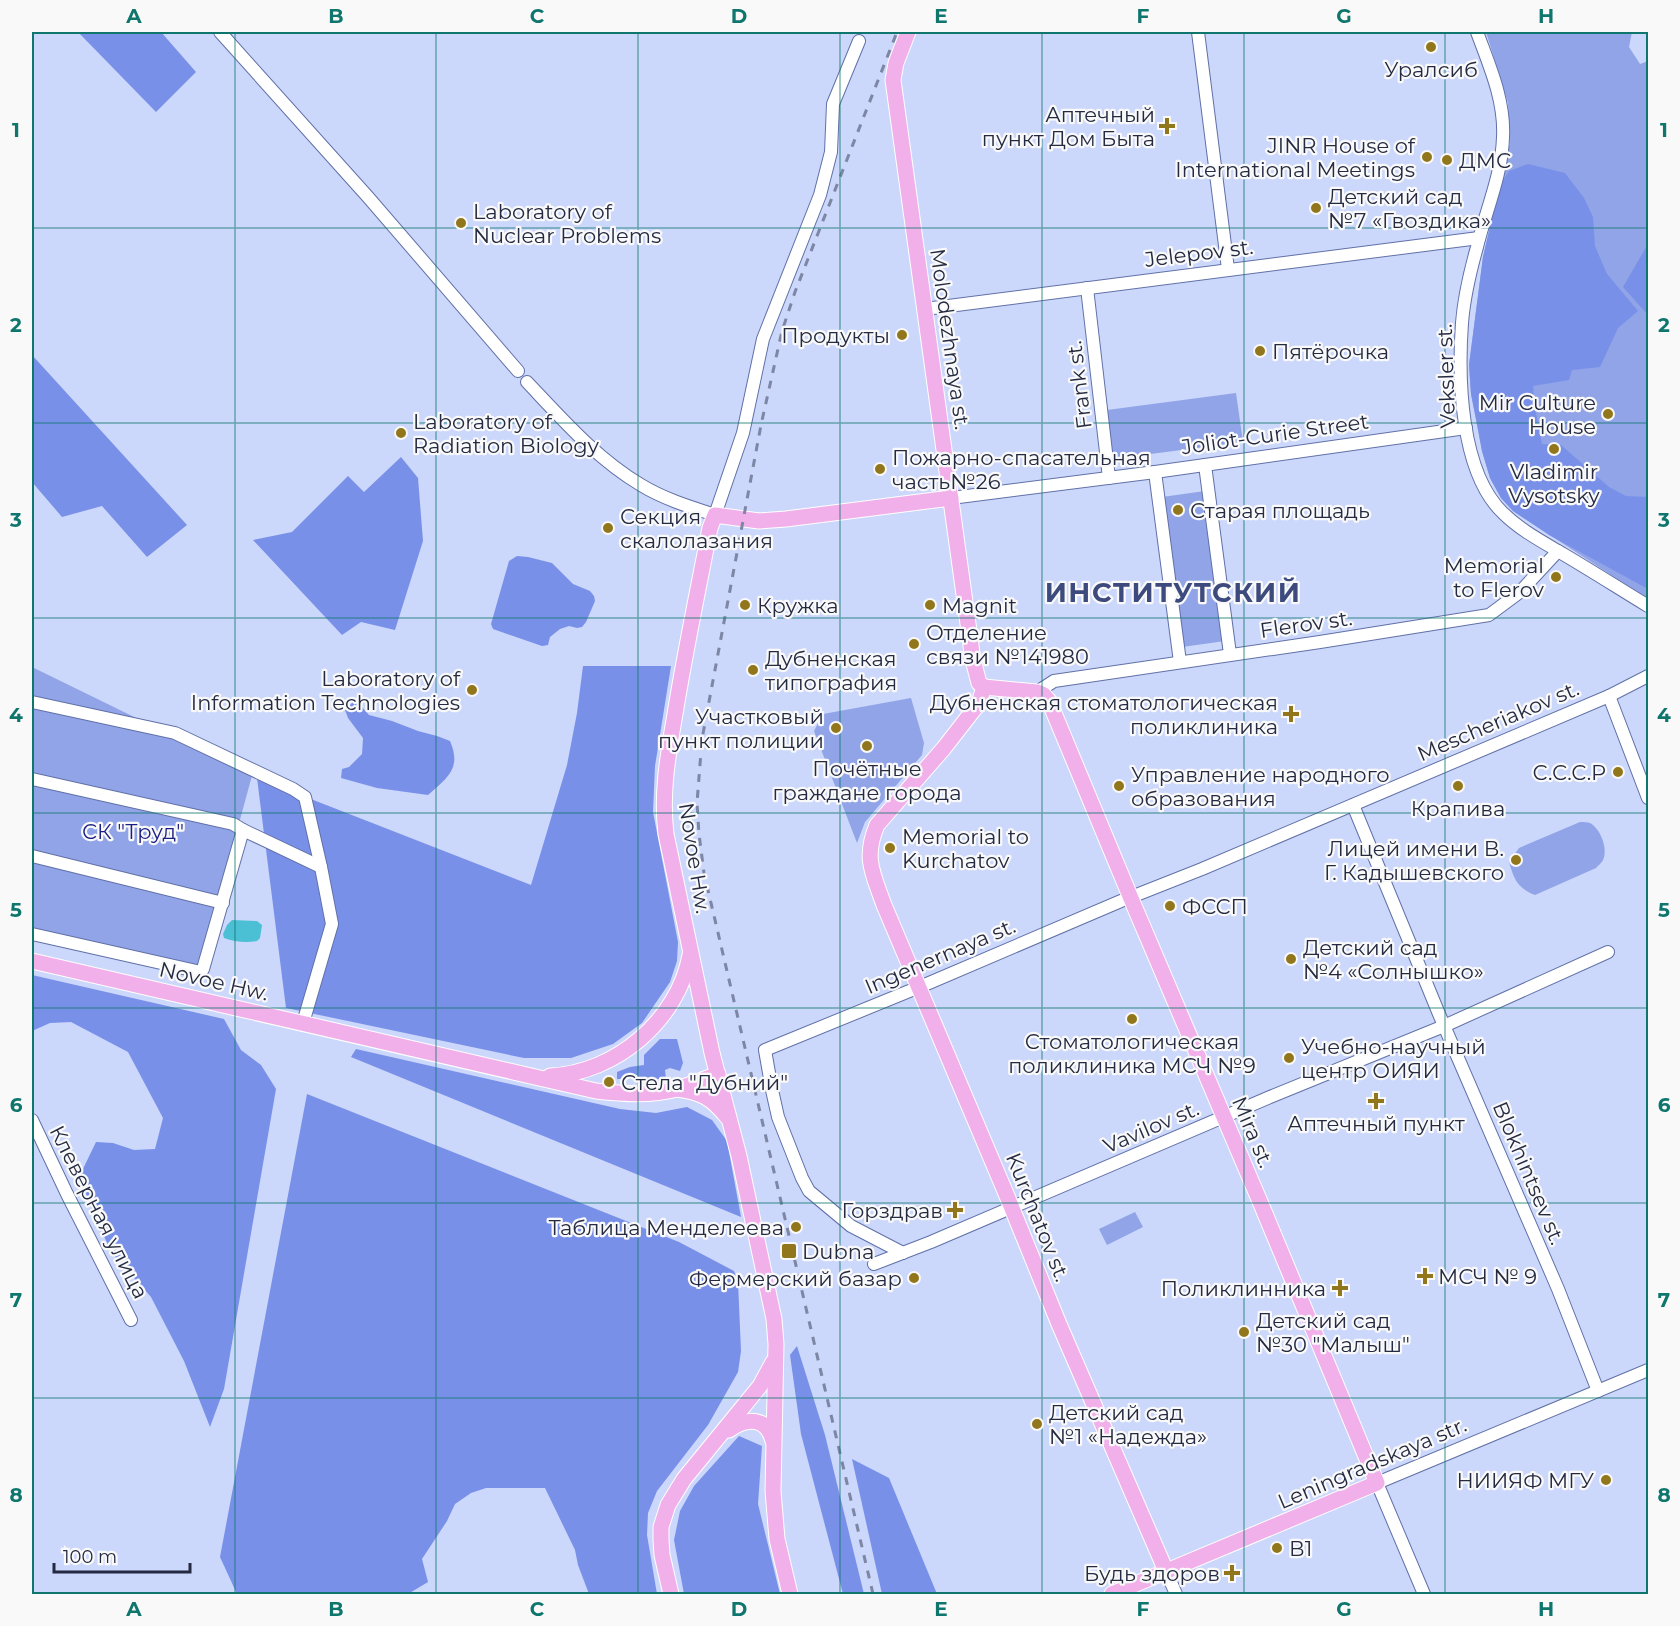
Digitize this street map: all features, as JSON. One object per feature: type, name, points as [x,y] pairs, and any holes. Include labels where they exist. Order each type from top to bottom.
[{"type":"main road","name":"Molodezhnaya st.","points":[[908,32],[896,63],[893,80],[973,660],[979,682],[984,687]]},
{"type":"main road","name":"Joliot-Curie Street","points":[[715,515],[759,521],[951,498]]},
{"type":"main road","name":"Novoe Hw.","points":[[528,1074],[556,1075],[595,1066],[618,1055],[636,1042],[658,1020],[673,999],[685,974],[690,949],[666,834],[665,777],[682,669],[710,528],[715,515]]},
{"type":"main road","points":[[984,687],[1037,692]]},
{"type":"main road","name":"Kurchatov st.","points":[[984,687],[979,703],[877,825],[869,852],[871,868],[884,905],[1059,1324],[1166,1571]]},
{"type":"main road","name":"Mira st.","points":[[1037,692],[1044,695],[1055,714],[1377,1483]]},
{"type":"main road","points":[[690,949],[774,1319],[776,1333],[773,1491],[777,1539],[790,1594]]},
{"type":"main road","name":"Novoe Hw.","points":[[32,961],[620,1094],[642,1094],[677,1089],[718,1074]]},
{"type":"main road","points":[[673,999],[677,994],[689,990],[700,994]]},
{"type":"main road","points":[[595,1066],[590,1082],[596,1090]]},
{"type":"main road","name":"Novoe Hw.","points":[[677,1089],[708,1097],[730,1122]]},
{"type":"main road","points":[[671,1594],[662,1555],[661,1527],[664,1515],[674,1493],[684,1479],[760,1386],[772,1365],[775,1353]]},
{"type":"main road","points":[[716,1441],[731,1428],[748,1420],[765,1425],[771,1432],[773,1441]]},
{"type":"main road","name":"Leningradskaya str.","points":[[1112,1594],[1377,1483]]},
{"type":"street","points":[[220,32],[368,197],[518,371]]},
{"type":"street","points":[[1198,32],[1228,269]]},
{"type":"street","name":"Veksler st.","points":[[1477,32],[1499,99],[1503,123],[1502,158],[1479,238],[1462,321],[1462,389],[1466,428],[1480,480],[1491,499],[1503,513],[1524,530],[1648,606]]},
{"type":"street","points":[[715,515],[743,433],[763,339],[820,195],[831,152],[833,104],[859,41]]},
{"type":"street","name":"Jelepov st.","points":[[925,309],[1479,238]]},
{"type":"street","name":"Frank st.","points":[[1087,288],[1109,478]]},
{"type":"street","name":"Joliot-Curie Street","points":[[527,382],[577,433],[626,476],[659,495],[715,515]]},
{"type":"street","name":"Joliot-Curie Street","points":[[951,498],[1466,428]]},
{"type":"street","points":[[1206,465],[1230,654]]},
{"type":"street","points":[[1155,472],[1180,662]]},
{"type":"street","name":"Flerov st.","points":[[1037,692],[1054,681],[1489,615],[1520,592],[1558,551]]},
{"type":"street","name":"Mescheriakov st.","points":[[1130,897],[1202,869],[1609,696],[1648,676]]},
{"type":"street","points":[[1609,696],[1648,798]]},
{"type":"street","points":[[32,702],[175,733],[293,789],[305,797],[332,924],[303,1023]]},
{"type":"street","points":[[32,779],[233,824],[321,867]]},
{"type":"street","name":"Blokhintsev st.","points":[[1353,805],[1444,1026],[1553,1278],[1598,1391]]},
{"type":"street","points":[[32,934],[201,972],[243,830]]},
{"type":"street","points":[[32,856],[223,903]]},
{"type":"street","name":"Ingenernaya st.","points":[[903,1253],[851,1226],[809,1191],[778,1117],[765,1050],[1130,897]]},
{"type":"street","name":"Vavilov st.","points":[[874,1264],[1444,1026],[1608,952]]},
{"type":"street","name":"Клеверная улица","points":[[32,1120],[132,1320]]},
{"type":"street","name":"Leningradskaya str.","points":[[1377,1483],[1648,1370]]},
{"type":"street","name":"Mira st.","points":[[1377,1483],[1424,1594]]},
{"type":"street","name":"Kurchatov st.","points":[[1166,1571],[1176,1594]]},
{"type":"green space","points":[[1486,32],[1632,32],[1629,47],[1640,64],[1648,61],[1648,599],[1513,511],[1501,498],[1490,478],[1482,451],[1471,394],[1469,365],[1483,257],[1510,143],[1508,103]]},
{"type":"green space","points":[[1236,393],[1243,442],[1112,459],[1107,410]]},
{"type":"green space","points":[[1205,491],[1225,641],[1182,647],[1162,497]]},
{"type":"green space","name":"СК \"Труд\"","points":[[32,667],[173,736],[253,772],[197,977],[32,938]]},
{"type":"green space","points":[[911,698],[924,743],[922,755],[865,822],[857,843],[814,731],[823,714]]},
{"type":"green space","points":[[1580,822],[1590,823],[1600,834],[1605,850],[1600,864],[1596,868],[1535,895],[1520,886],[1509,862],[1519,848]]},
{"type":"green space","points":[[1135,1212],[1143,1227],[1107,1245],[1099,1229]]},
{"type":"shaded area","points":[[78,32],[161,32],[196,72],[156,112]]},
{"type":"shaded area","points":[[1528,164],[1565,173],[1584,198],[1593,217],[1595,246],[1607,274],[1638,311],[1618,328],[1600,367],[1572,370],[1569,380],[1533,386],[1542,444],[1561,445],[1609,487],[1626,496],[1648,497],[1648,589],[1549,535],[1513,511],[1501,498],[1490,478],[1482,451],[1471,394],[1469,365],[1483,257],[1499,187],[1509,171]]},
{"type":"shaded area","points":[[1648,244],[1648,315],[1623,287]]},
{"type":"shaded area","points":[[32,355],[187,525],[147,557],[102,506],[62,517],[32,482]]},
{"type":"shaded area","points":[[401,457],[418,478],[423,541],[395,630],[361,622],[342,635],[253,540],[292,532],[348,476],[364,492]]},
{"type":"shaded area","points":[[517,556],[552,563],[573,584],[590,591],[595,601],[582,627],[569,626],[560,629],[550,637],[548,645],[542,646],[493,629],[491,624],[509,561]]},
{"type":"shaded area","points":[[583,666],[671,666],[655,766],[653,812],[678,942],[677,961],[670,982],[642,1023],[613,1044],[571,1058],[524,1058],[286,1008],[257,778],[531,885],[567,765]]},
{"type":"shaded area","points":[[353,702],[361,706],[369,715],[450,741],[454,759],[451,772],[428,795],[377,788],[341,778],[342,769],[349,767],[362,754],[363,738],[348,718],[345,710]]},
{"type":"shaded area","points":[[232,920],[257,921],[262,925],[260,938],[257,941],[245,942],[224,938],[223,934],[227,925]]},
{"type":"shaded area","points":[[32,975],[224,1019],[241,1050],[261,1065],[276,1089],[224,1389],[210,1427],[184,1361],[151,1297],[111,1252],[87,1198],[81,1173],[96,1142],[113,1143],[134,1150],[155,1149],[163,1118],[128,1052],[71,1022],[50,1023],[32,1031]]},
{"type":"shaded area","points":[[660,1039],[677,1039],[683,1063],[680,1071],[670,1068],[665,1070],[666,1079],[617,1079],[617,1072],[644,1065],[644,1055]]},
{"type":"shaded area","points":[[356,1049],[620,1109],[656,1113],[687,1107],[712,1120],[727,1141],[741,1217],[351,1057]]},
{"type":"shaded area","points":[[307,1094],[679,1242],[734,1271],[738,1282],[741,1351],[738,1372],[708,1425],[657,1491],[648,1513],[647,1535],[657,1594],[589,1594],[575,1550],[545,1488],[486,1488],[471,1493],[455,1504],[447,1521],[422,1559],[428,1582],[408,1594],[237,1594],[220,1557]]},
{"type":"shaded area","points":[[797,1346],[825,1435],[864,1594],[843,1594],[801,1434],[790,1355]]},
{"type":"shaded area","points":[[739,1436],[762,1446],[758,1504],[780,1594],[684,1594],[674,1540],[680,1511],[694,1486]]},
{"type":"shaded area","points":[[852,1459],[889,1478],[937,1594],[882,1594]]},
{"type":"railway","points":[[873,1594],[704,873],[697,803],[702,739],[761,425],[782,331],[795,292],[897,32]]},
{"type":"place","name":"Уралсиб","points":[[1431,47]]},
{"type":"place","name":"Аптечный пункт Дом Быта","points":[[1167,126]]},
{"type":"place","name":"JINR House of International Meetings","points":[[1427,157]]},
{"type":"place","name":"ДМС","points":[[1447,160]]},
{"type":"place","name":"Детский сад №7 «Гвоздика»","points":[[1316,208]]},
{"type":"place","name":"Laboratory of Nuclear Problems","points":[[461,223]]},
{"type":"place","name":"Продукты","points":[[902,335]]},
{"type":"place","name":"Пятёрочка","points":[[1260,351]]},
{"type":"place","name":"Mir Culture House","points":[[1608,414]]},
{"type":"place","name":"Laboratory of Radiation Biology","points":[[401,433]]},
{"type":"place","name":"Vladimir Vysotsky","points":[[1554,449]]},
{"type":"place","name":"Пожарно-спасательная часть№26","points":[[880,469]]},
{"type":"place","name":"Старая площадь","points":[[1178,510]]},
{"type":"place","name":"Секция скалолазания","points":[[608,528]]},
{"type":"place","name":"Memorial to Flerov","points":[[1556,577]]},
{"type":"place","name":"Кружка","points":[[745,605]]},
{"type":"place","name":"Magnit","points":[[930,605]]},
{"type":"place","name":"Отделение связи №141980","points":[[914,644]]},
{"type":"place","name":"Дубненская типография","points":[[753,670]]},
{"type":"place","name":"Laboratory of Information Technologies","points":[[472,690]]},
{"type":"place","name":"Дубненская стоматологическая поликлиника","points":[[1291,714]]},
{"type":"place","name":"Участковый пункт полиции","points":[[836,728]]},
{"type":"place","name":"Почётные граждане города","points":[[867,746]]},
{"type":"place","name":"С.С.С.Р","points":[[1618,772]]},
{"type":"place","name":"Управление народного образования","points":[[1119,786]]},
{"type":"place","name":"Крапива","points":[[1458,786]]},
{"type":"place","name":"Memorial to Kurchatov","points":[[890,848]]},
{"type":"place","name":"Лицей имени В. Г. Кадышевского","points":[[1516,860]]},
{"type":"place","name":"ФССП","points":[[1170,906]]},
{"type":"place","name":"Детский сад №4 «Солнышко»","points":[[1291,959]]},
{"type":"place","name":"Стоматологическая поликлиника МСЧ №9","points":[[1132,1019]]},
{"type":"place","name":"Учебно-научный центр ОИЯИ","points":[[1289,1058]]},
{"type":"place","name":"Стела \"Дубний\"","points":[[609,1082]]},
{"type":"place","name":"Аптечный пункт","points":[[1376,1101]]},
{"type":"place","name":"Горздрав","points":[[955,1210]]},
{"type":"place","name":"Таблица Менделеева","points":[[796,1227]]},
{"type":"place","name":"Dubna","points":[[789,1251]]},
{"type":"place","name":"МСЧ № 9","points":[[1425,1276]]},
{"type":"place","name":"Фермерский базар","points":[[914,1278]]},
{"type":"place","name":"Поликлинника","points":[[1340,1288]]},
{"type":"place","name":"Детский сад №30 \"Малыш\"","points":[[1244,1332]]},
{"type":"place","name":"Детский сад №1 «Надежда»","points":[[1037,1424]]},
{"type":"place","name":"НИИЯФ МГУ","points":[[1606,1480]]},
{"type":"place","name":"В1","points":[[1277,1548]]},
{"type":"place","name":"Будь здоров","points":[[1232,1573]]},
{"type":"district","name":"ИНСТИТУТСКИЙ","points":[[1173,592]]}]
